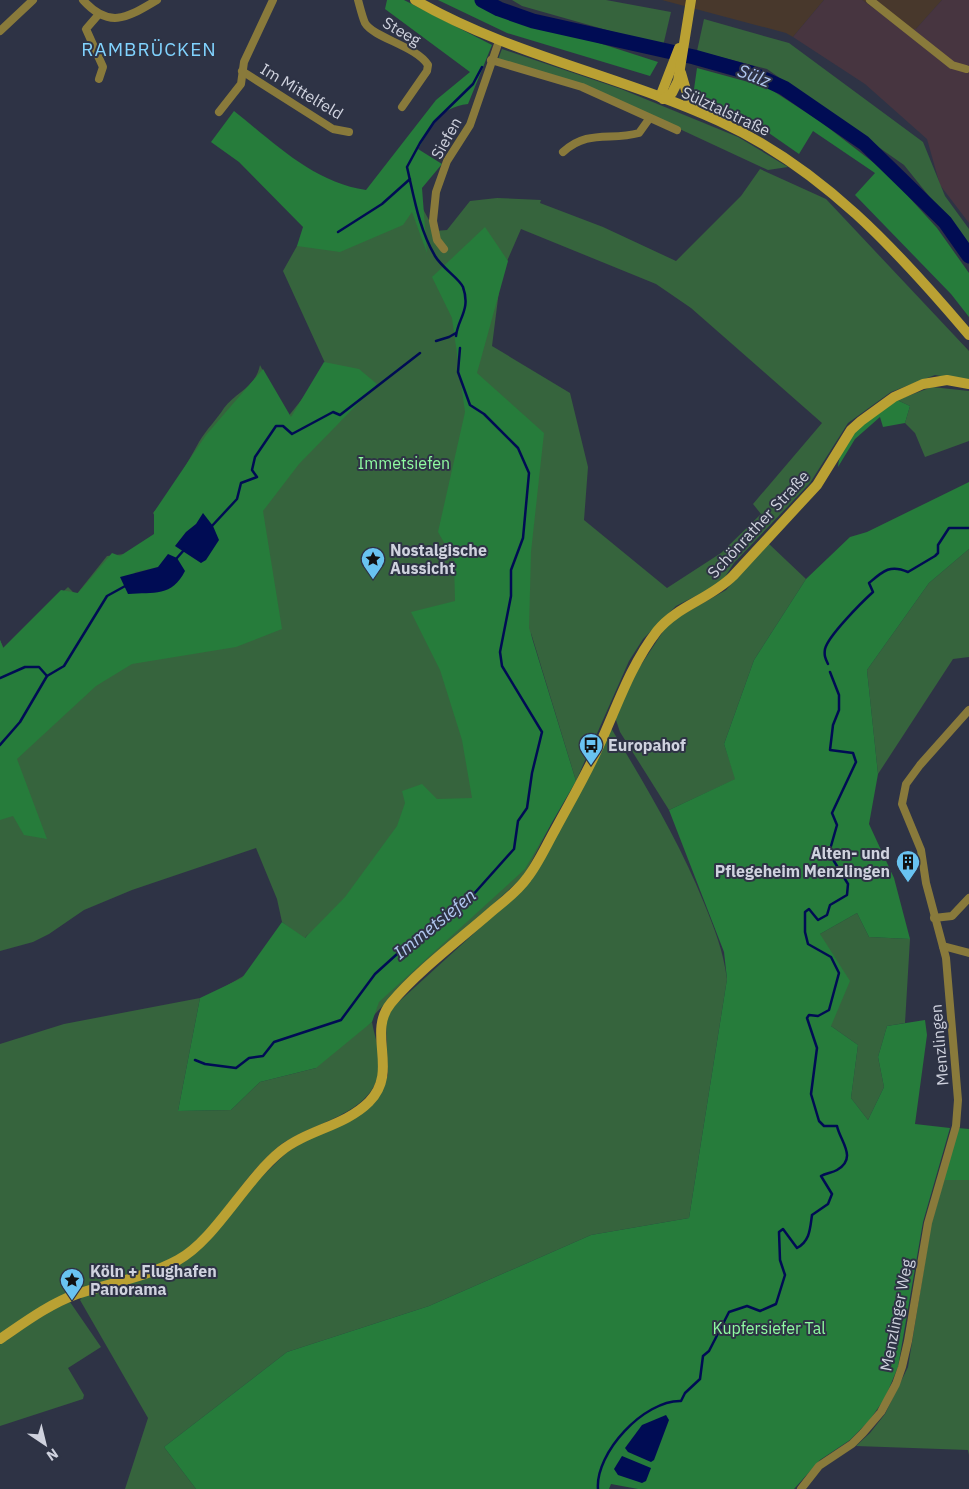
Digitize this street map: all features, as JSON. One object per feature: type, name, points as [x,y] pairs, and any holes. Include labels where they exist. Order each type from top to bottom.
[{"type":"street","points":[[0,31],[33,0]]},
{"type":"street","points":[[83,0],[99,14],[122,19],[157,0]]},
{"type":"street","points":[[219,112],[241,84],[242,71],[251,43],[273,0]]},
{"type":"street","name":"Steeg","points":[[358,0],[366,24],[371,29],[399,43],[428,65],[427,71],[402,107]]},
{"type":"street","name":"Sülztalstraße","points":[[414,0],[462,26],[499,42],[699,112],[772,149],[837,196],[889,246],[969,335]]},
{"type":"street","points":[[870,0],[952,65],[966,69]]},
{"type":"street","points":[[661,98],[675,89],[680,72],[691,2]]},
{"type":"street","points":[[99,14],[86,29],[103,67],[99,79]]},
{"type":"street","points":[[661,98],[684,37]]},
{"type":"street","name":"Siefen","points":[[444,249],[437,240],[433,221],[436,192],[455,145],[470,126],[491,60],[499,42]]},
{"type":"street","points":[[491,60],[582,87],[649,119],[677,130]]},
{"type":"street","name":"Im Mittelfeld","points":[[242,71],[333,129],[349,132]]},
{"type":"street","points":[[680,72],[688,97],[699,112]]},
{"type":"street","points":[[563,152],[572,143],[584,138],[639,133],[649,119]]},
{"type":"street","name":"Schönrather Straße","points":[[0,1339],[39,1313],[63,1300],[153,1271],[179,1259],[200,1242],[254,1177],[282,1150],[309,1134],[351,1115],[368,1103],[381,1085],[384,1074],[381,1035],[385,1012],[410,985],[526,879],[592,761],[627,680],[649,642],[664,623],[682,609],[718,589],[733,576],[817,485],[851,430],[861,421],[894,398],[923,384],[947,380],[969,384]]},
{"type":"street","name":"Menzlingen","points":[[951,1141],[957,1120],[958,1100],[943,946],[934,918],[922,850],[902,804],[903,792],[920,765],[969,710]]},
{"type":"street","points":[[934,918],[952,916],[969,898]]},
{"type":"street","points":[[943,946],[969,953]]},
{"type":"street","name":"Menzlinger Weg","points":[[801,1489],[819,1466],[852,1444],[863,1433],[881,1412],[896,1384],[908,1341],[928,1223],[951,1141]]},
{"type":"shaded area","points":[[662,0],[824,0],[793,37],[786,33]]},
{"type":"shaded area","points":[[824,0],[862,0],[903,29],[916,29],[942,0],[969,0],[969,223],[940,185],[927,139],[865,84],[793,37]]},
{"type":"shaded area","points":[[862,0],[942,0],[916,29],[903,29]]},
{"type":"shaded area","points":[[203,513],[213,526],[219,540],[206,560],[201,563],[175,546],[186,532],[196,524]]},
{"type":"shaded area","points":[[168,554],[177,558],[185,571],[174,585],[161,592],[128,594],[120,577],[158,567]]},
{"type":"shaded area","points":[[666,1415],[669,1420],[654,1460],[651,1462],[628,1452],[625,1448],[642,1425]]},
{"type":"shaded area","points":[[622,1456],[651,1468],[646,1481],[642,1483],[618,1475],[614,1469]]},
{"type":"green space","points":[[387,0],[404,0],[492,45],[468,104],[450,109],[437,119],[418,149],[442,164],[422,188],[427,253],[412,212],[403,225],[340,252],[297,246],[303,227],[239,162],[211,142],[234,111],[295,160],[329,179],[347,186],[366,190],[436,100],[470,72],[385,9]]},
{"type":"green space","points":[[438,0],[485,0],[540,24],[658,62],[650,76],[507,33]]},
{"type":"green space","points":[[512,0],[606,0],[671,12],[663,46],[522,6]]},
{"type":"green space","points":[[704,19],[789,43],[923,142],[945,196],[969,229],[969,246],[904,165],[767,69],[697,51]]},
{"type":"green space","points":[[502,49],[621,89],[738,137],[788,167],[768,170],[585,85],[497,62]]},
{"type":"green space","points":[[697,68],[767,87],[821,122],[887,173],[937,228],[969,273],[969,317],[951,294],[855,195],[875,173],[813,131],[799,154],[753,122],[706,100],[694,89]]},
{"type":"green space","points":[[760,169],[826,199],[969,351],[969,381],[935,375],[891,392],[848,423],[810,483],[734,563],[721,583],[676,606],[643,639],[629,661],[576,781],[531,633],[551,803],[550,826],[525,874],[392,996],[359,1031],[372,1022],[379,1055],[380,1066],[375,1083],[366,1097],[339,1116],[291,1138],[278,1147],[252,1173],[206,1231],[178,1255],[140,1272],[75,1292],[0,1335],[0,1044],[64,1024],[200,998],[178,1111],[231,1110],[260,1082],[316,1068],[219,990],[303,942],[308,934],[304,939],[282,922],[277,899],[256,848],[132,890],[84,910],[49,934],[33,942],[0,951],[0,640],[4,649],[68,587],[76,595],[107,556],[133,553],[163,530],[153,513],[172,487],[205,433],[229,402],[250,384],[258,373],[260,365],[287,418],[310,389],[325,363],[283,271],[297,246],[334,193],[349,187],[363,199],[407,180],[435,231],[447,230],[470,201],[497,198],[541,200],[540,203],[603,227],[676,261],[741,196]],"holes":[[[521,229],[656,284],[691,308],[822,423],[753,504],[761,514],[721,553],[667,588],[584,520],[588,467],[570,393],[492,346],[501,275]]]},
{"type":"green space","points":[[485,227],[508,261],[477,373],[544,433],[531,552],[529,628],[576,781],[525,869],[379,1002],[372,1022],[316,1068],[260,1082],[231,1110],[178,1111],[200,998],[242,978],[282,922],[305,938],[345,897],[397,826],[405,803],[402,791],[422,784],[437,799],[472,798],[462,740],[440,670],[411,612],[455,601],[454,560],[438,532],[465,412],[452,318],[432,277]]},
{"type":"green space","points":[[324,362],[359,369],[377,384],[299,464],[263,511],[282,629],[236,647],[132,664],[96,686],[17,759],[47,839],[24,835],[13,816],[0,820],[0,640],[3,648],[61,590],[78,593],[112,553],[120,556],[154,534],[154,512],[206,435],[263,369],[291,417]],"holes":[[[196,524],[213,526],[215,533],[201,563],[175,546],[186,532]],[[158,567],[128,594],[135,572]]]},
{"type":"green space","points":[[932,387],[969,391],[969,441],[925,457],[915,433],[905,423],[910,406],[897,400]]},
{"type":"green space","points":[[897,400],[910,406],[905,423],[883,427],[880,417],[855,439],[838,467],[840,455],[851,436],[868,420]]},
{"type":"green space","name":"Kupfersiefer Tal","points":[[969,482],[969,549],[929,583],[867,670],[878,774],[869,824],[894,878],[910,939],[869,937],[857,913],[820,934],[850,981],[831,1026],[858,1045],[851,1098],[868,1120],[884,1087],[878,1057],[887,1026],[925,1020],[927,1035],[915,1124],[950,1128],[923,1222],[898,1367],[885,1398],[869,1421],[850,1440],[820,1460],[794,1489],[638,1489],[611,1484],[609,1489],[196,1489],[164,1447],[287,1352],[429,1306],[591,1235],[689,1218],[727,979],[724,952],[669,810],[735,779],[724,744],[754,660],[806,579],[850,537],[867,532]]},
{"type":"green space","points":[[768,543],[806,579],[754,660],[724,744],[736,779],[669,810],[620,732],[615,717],[637,671],[666,627],[677,618],[726,590]]},
{"type":"green space","points":[[969,549],[969,657],[953,659],[878,774],[867,670],[929,583]]},
{"type":"green space","points":[[611,728],[684,858],[718,940],[727,979],[689,1218],[591,1235],[429,1306],[287,1352],[164,1447],[196,1489],[125,1489],[148,1418],[80,1300],[83,1296],[168,1269],[286,1153],[381,1093],[388,1075],[386,1022],[392,1008],[517,894]]},
{"type":"green space","points":[[857,913],[869,937],[910,939],[905,1023],[887,1026],[878,1057],[884,1087],[868,1120],[851,1098],[858,1045],[831,1026],[820,934]]},
{"type":"green space","points":[[958,1128],[969,1129],[969,1180],[944,1180]]},
{"type":"green space","points":[[944,1180],[969,1180],[969,1455],[968,1450],[856,1446],[870,1433],[885,1414],[908,1367],[931,1225]]},
{"type":"green space","points":[[70,1302],[101,1347],[68,1368],[84,1395],[83,1399],[0,1426],[0,1343],[52,1310]]},
{"type":"waterway","name":"Sülz","points":[[482,0],[499,9],[533,21],[694,57],[751,73],[784,88],[864,143],[945,222],[969,256]]},
{"type":"waterway","name":"Immetsiefen","points":[[456,336],[466,302],[463,287],[438,260],[429,246],[418,213],[407,167],[434,122],[473,84],[482,67]]},
{"type":"waterway","points":[[338,232],[382,204],[410,179]]},
{"type":"waterway","points":[[436,341],[456,333]]},
{"type":"waterway","name":"Immetsiefen","points":[[195,1060],[205,1064],[236,1068],[249,1058],[263,1056],[274,1042],[341,1020],[375,974],[407,945],[444,917],[463,906],[514,849],[518,821],[527,808],[532,773],[542,732],[502,666],[500,652],[511,596],[511,570],[523,538],[529,473],[518,448],[484,414],[470,405],[458,372],[460,348]]},
{"type":"waterway","points":[[211,527],[237,499],[241,483],[257,477],[252,470],[255,457],[276,426],[283,426],[292,434],[333,412],[340,415],[420,353]]},
{"type":"waterway","points":[[828,664],[825,658],[827,643],[846,619],[873,592],[869,583],[887,570],[896,569],[908,572],[935,556],[938,553],[938,545],[949,528],[969,528]]},
{"type":"waterway","points":[[176,559],[184,550]]},
{"type":"waterway","points":[[0,745],[20,722],[47,676],[64,666],[107,596],[127,585]]},
{"type":"waterway","points":[[0,678],[25,667],[39,667],[47,676]]},
{"type":"waterway","points":[[598,1489],[599,1475],[604,1460],[624,1431],[652,1409],[667,1403],[681,1401],[685,1393],[700,1379],[703,1356],[709,1351],[729,1312],[747,1306],[760,1311],[776,1304],[785,1275],[780,1260],[779,1232],[783,1229],[797,1248],[805,1242],[809,1234],[812,1215],[828,1204],[832,1194],[821,1176],[837,1170],[846,1160],[846,1149],[837,1126],[824,1126],[819,1121],[811,1094],[817,1048],[807,1018],[809,1015],[818,1016],[829,1010],[839,973],[831,957],[808,944],[805,932],[805,912],[809,909],[818,920],[827,915],[830,905],[847,895],[848,884],[829,853],[837,825],[832,813],[856,762],[853,753],[830,750],[833,725],[839,710],[839,695],[830,672]]},
{"type":"place","name":"Nostalgische Aussicht","points":[[373,580]]},
{"type":"place","name":"Europahof","points":[[591,766]]},
{"type":"place","name":"Alten- und Pflegeheim Menzlingen","points":[[908,883]]},
{"type":"place","name":"Köln + Flughafen Panorama","points":[[72,1301]]},
{"type":"district","name":"RAMBRÜCKEN","points":[[149,49]]}]
